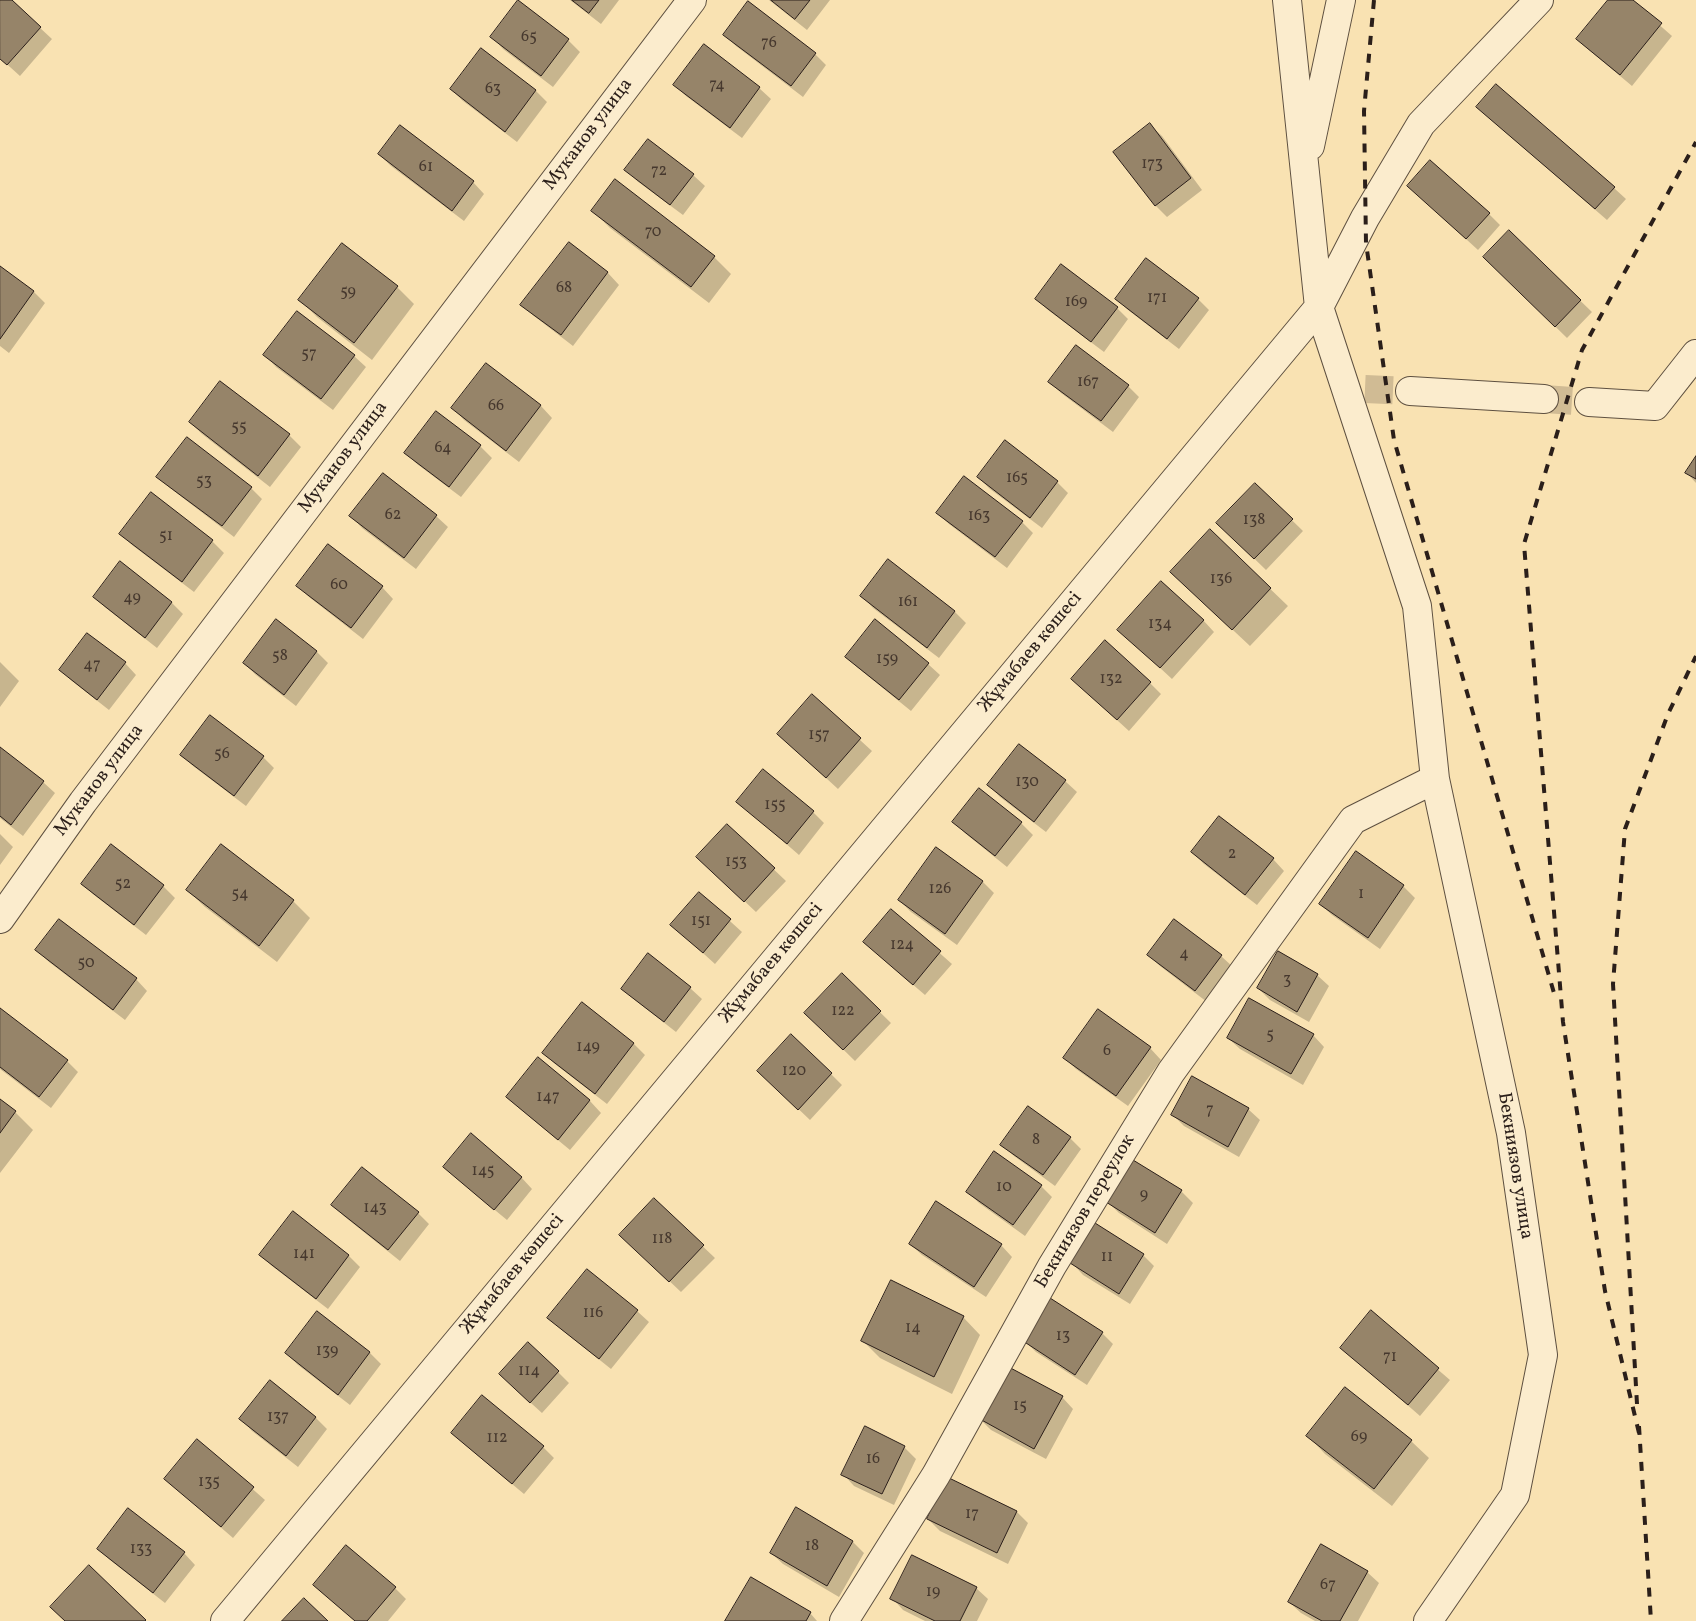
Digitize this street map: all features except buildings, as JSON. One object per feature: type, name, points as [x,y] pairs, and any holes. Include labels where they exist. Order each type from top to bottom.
[{"type":"street","name":"Муканов улица","points":[[0,919],[83,802],[692,0]]},
{"type":"street","name":"Бекниязов улица","points":[[1287,0],[1319,307],[1355,388],[1417,606],[1435,779],[1511,1134],[1543,1355],[1515,1495],[1428,1621]]},
{"type":"street","points":[[1305,169],[1342,0]]},
{"type":"street","name":"Жұмабаев көшесі","points":[[225,1621],[1319,307],[1366,218],[1421,124],[1538,0]]},
{"type":"street","points":[[1589,402],[1655,406],[1696,354]]},
{"type":"street","points":[[1410,391],[1544,399]]},
{"type":"street","name":"Бекниязов переулок","points":[[844,1621],[936,1475],[1052,1266],[1171,1072],[1353,820],[1435,779]]},
{"type":"tunnel","points":[[1365,389],[1410,391]]},
{"type":"tunnel","points":[[1544,399],[1589,402]]},
{"type":"railway","points":[[1374,0],[1364,111],[1366,243],[1394,440],[1556,1000]]},
{"type":"railway","points":[[1639,1433],[1605,1291],[1563,1022],[1524,544],[1582,350],[1696,142]]},
{"type":"railway","points":[[1637,1404],[1613,984],[1625,829],[1668,714],[1696,656]]},
{"type":"railway","points":[[1639,1426],[1651,1621]]}]
